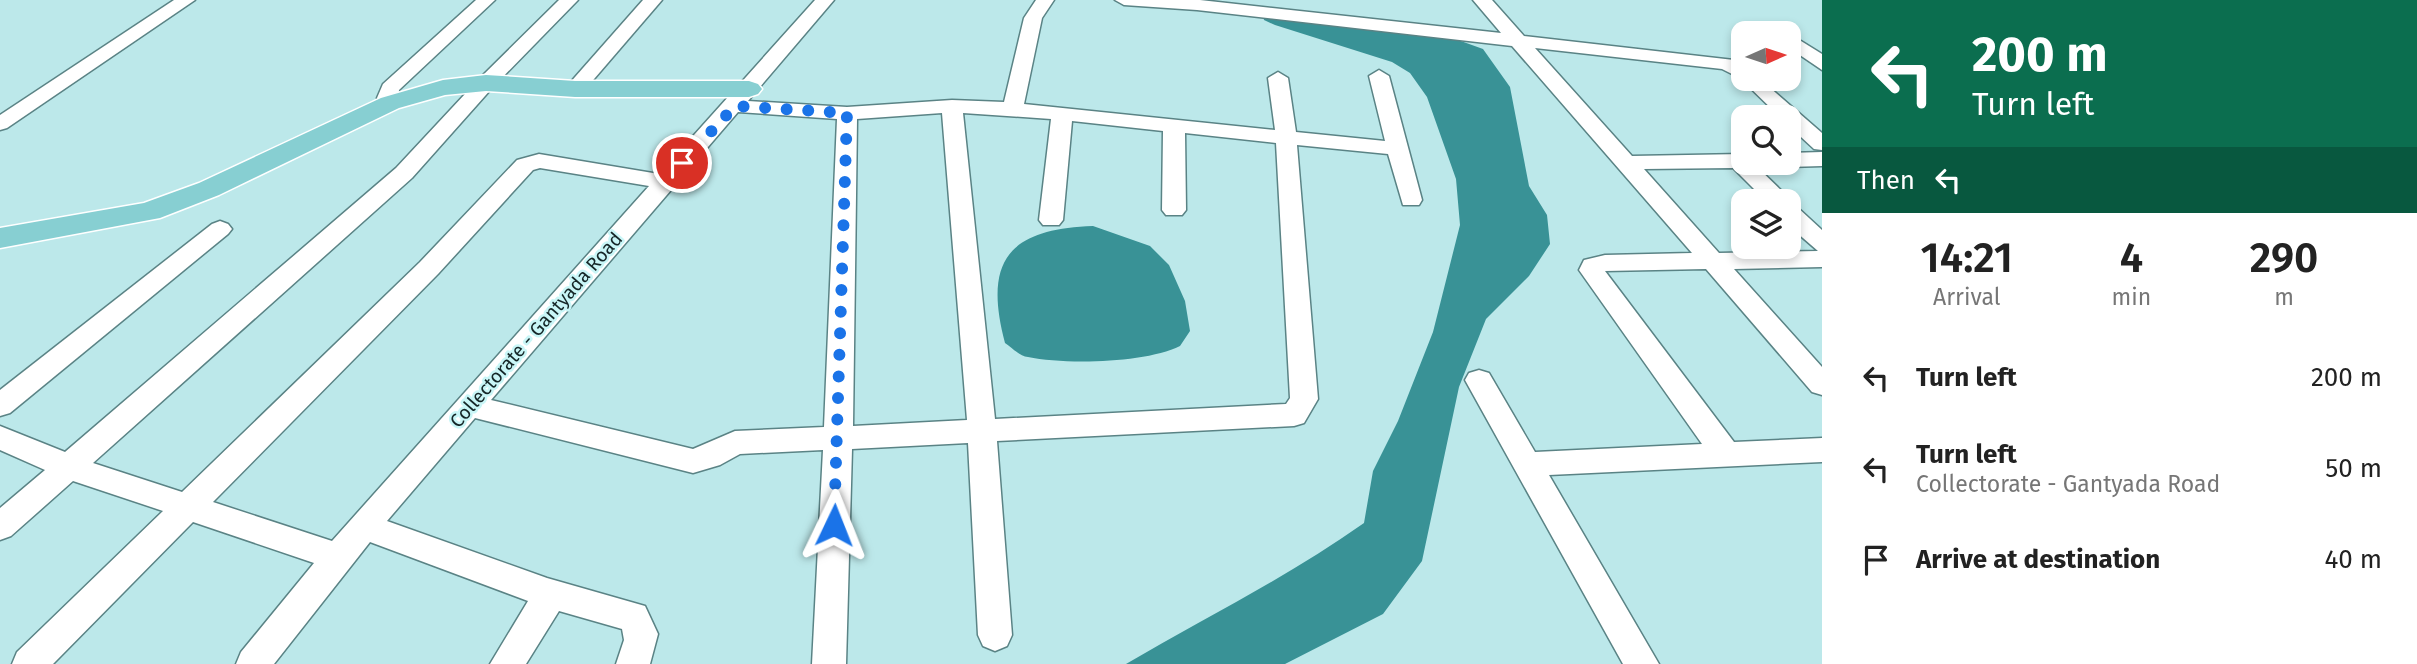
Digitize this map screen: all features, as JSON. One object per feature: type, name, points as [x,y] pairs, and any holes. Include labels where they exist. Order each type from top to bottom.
[{"type":"main road","points":[[0,237],[126,216],[173,203],[390,103],[443,88],[486,83],[742,97]]},
{"type":"street","points":[[0,124],[186,0]]},
{"type":"street","points":[[390,103],[387,97],[390,88],[486,0]]},
{"type":"street","points":[[0,527],[404,173],[486,83],[569,0]]},
{"type":"street","points":[[575,89],[653,0]]},
{"type":"street","name":"Collectorate - Gantyada Road","points":[[253,664],[363,526],[825,0]]},
{"type":"street","points":[[1013,109],[1032,18],[1045,0]]},
{"type":"street","points":[[1124,0],[1197,2],[1307,18],[1731,66]]},
{"type":"street","points":[[1291,0],[1307,18]]},
{"type":"street","points":[[1482,0],[1822,385]]},
{"type":"street","points":[[1801,47],[1822,64]]},
{"type":"street","points":[[1379,76],[1411,200]]},
{"type":"street","points":[[469,406],[693,461],[710,457],[735,443],[837,435],[1288,417],[1299,411],[1304,399],[1286,136],[1278,78]]},
{"type":"street","points":[[1762,91],[1822,144]]},
{"type":"street","points":[[742,97],[847,113],[952,106],[1013,109],[1400,149]]},
{"type":"street","points":[[952,106],[982,430],[995,635]]},
{"type":"street","points":[[828,664],[847,113]]},
{"type":"street","points":[[1051,220],[1062,114]]},
{"type":"street","points":[[1174,125],[1174,210]]},
{"type":"street","points":[[1801,160],[1822,159]]},
{"type":"street","points":[[29,664],[429,268],[528,163],[539,161],[665,182]]},
{"type":"street","points":[[1628,163],[1731,161]]},
{"type":"street","points":[[1754,175],[1768,189]]},
{"type":"street","points":[[1801,224],[1822,244]]},
{"type":"street","points":[[0,405],[219,229]]},
{"type":"street","points":[[1725,453],[1591,270],[1593,266],[1605,263],[1822,259]]},
{"type":"street","points":[[1479,380],[1642,664]]},
{"type":"street","points":[[0,438],[69,467],[340,558]]},
{"type":"street","points":[[1528,464],[1822,450]]},
{"type":"street","points":[[363,526],[551,594],[633,617],[640,627],[642,639],[633,664]]},
{"type":"street","points":[[506,664],[551,594]]},
{"type":"water","points":[[1263,16],[1458,40],[1483,49],[1510,87],[1529,186],[1547,215],[1550,244],[1529,276],[1486,319],[1459,387],[1422,561],[1383,614],[1285,664],[1126,664],[1276,579],[1364,523],[1373,471],[1398,421],[1433,332],[1460,225],[1456,179],[1427,97],[1410,73],[1392,62],[1275,25],[1264,20]]},
{"type":"water","points":[[1093,226],[1150,246],[1169,265],[1185,301],[1190,331],[1180,346],[1147,356],[1084,362],[1025,356],[1005,343],[999,314],[998,290],[1001,270],[1009,254],[1022,242],[1041,234],[1064,228]]},
{"type":"route","points":[[682,163],[735,106],[847,113],[844,295],[834,525]]}]
